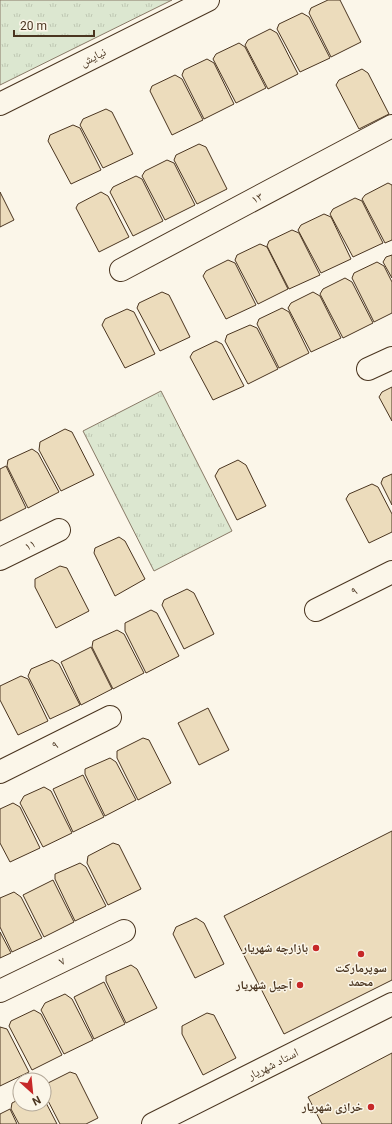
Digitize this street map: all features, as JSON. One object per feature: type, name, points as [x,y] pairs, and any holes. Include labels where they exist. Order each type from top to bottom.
[{"type":"street","name":"نیایش","points":[[0,104],[208,0]]},
{"type":"street","name":"۱۳","points":[[122,270],[392,126]]},
{"type":"street","points":[[368,369],[392,358]]},
{"type":"street","name":"۱۱","points":[[0,559],[59,530]]},
{"type":"street","name":"۹","points":[[316,610],[392,572]]},
{"type":"street","name":"۹","points":[[0,772],[110,717]]},
{"type":"street","name":"۷","points":[[0,991],[124,931]]},
{"type":"street","name":"استاد شهریار","points":[[153,1124],[392,1004]]},
{"type":"green space","points":[[0,0],[172,0],[0,85]]},
{"type":"green space","points":[[161,391],[232,531],[154,571],[83,431]]},
{"type":"building","points":[[328,0],[340,0],[361,42],[331,57],[309,13],[311,8]]},
{"type":"building","points":[[302,13],[309,17],[330,58],[300,72],[277,29],[279,24]]},
{"type":"building","points":[[270,29],[277,33],[298,74],[268,89],[245,45],[248,40]]},
{"type":"building","points":[[239,43],[245,47],[266,88],[236,103],[213,59],[216,54]]},
{"type":"building","points":[[207,59],[214,63],[234,104],[204,119],[182,75],[184,70]]},
{"type":"building","points":[[362,69],[368,73],[389,114],[359,129],[336,85],[339,80]]},
{"type":"building","points":[[175,75],[182,79],[203,120],[172,135],[150,91],[152,86]]},
{"type":"building","points":[[106,109],[112,112],[133,154],[103,168],[80,125],[83,119]]},
{"type":"building","points":[[73,125],[80,128],[101,170],[71,184],[48,141],[50,135]]},
{"type":"building","points":[[199,144],[206,147],[227,189],[197,204],[174,160],[176,155]]},
{"type":"building","points":[[167,160],[174,163],[195,205],[165,220],[142,176],[145,171]]},
{"type":"building","points":[[136,176],[142,179],[163,221],[133,236],[110,192],[113,187]]},
{"type":"building","points":[[388,183],[392,185],[392,240],[385,243],[362,199],[365,195]]},
{"type":"building","points":[[0,192],[14,220],[0,227]]},
{"type":"building","points":[[101,192],[108,196],[129,237],[99,252],[76,208],[78,204]]},
{"type":"building","points":[[355,198],[362,201],[383,243],[353,257],[330,214],[333,209]]},
{"type":"building","points":[[324,214],[331,217],[351,259],[321,273],[298,230],[301,225]]},
{"type":"building","points":[[292,230],[299,233],[320,275],[289,289],[267,246],[269,241]]},
{"type":"building","points":[[260,244],[267,247],[288,289],[258,304],[235,260],[237,255]]},
{"type":"building","points":[[392,255],[392,278],[383,262],[386,257]]},
{"type":"building","points":[[228,260],[235,263],[256,305],[226,319],[203,276],[206,271]]},
{"type":"building","points":[[377,262],[384,266],[392,282],[392,313],[374,322],[352,278],[354,273]]},
{"type":"building","points":[[345,278],[352,282],[373,323],[343,338],[320,294],[323,289]]},
{"type":"building","points":[[162,292],[169,295],[190,337],[160,351],[137,308],[139,303]]},
{"type":"building","points":[[313,292],[320,296],[341,338],[311,352],[288,308],[291,303]]},
{"type":"building","points":[[282,308],[289,312],[309,353],[279,368],[257,324],[259,319]]},
{"type":"building","points":[[127,309],[134,312],[155,354],[125,368],[102,325],[105,319]]},
{"type":"building","points":[[250,325],[257,328],[278,369],[248,384],[225,341],[227,335]]},
{"type":"building","points":[[216,341],[222,344],[244,386],[213,400],[190,357],[193,352]]},
{"type":"building","points":[[392,387],[392,421],[379,397],[382,392]]},
{"type":"building","points":[[65,429],[72,432],[94,475],[61,491],[39,450],[40,442]]},
{"type":"building","points":[[32,449],[38,453],[59,492],[28,508],[7,466],[8,460]]},
{"type":"building","points":[[238,460],[246,465],[266,506],[237,520],[215,476],[219,469]]},
{"type":"building","points":[[6,466],[26,508],[0,521],[0,469]]},
{"type":"building","points":[[392,474],[392,505],[381,483],[383,478]]},
{"type":"building","points":[[372,484],[378,487],[392,514],[392,532],[369,543],[346,499],[349,494]]},
{"type":"building","points":[[119,537],[125,541],[145,579],[115,596],[94,553],[95,548]]},
{"type":"building","points":[[60,566],[67,568],[89,611],[56,628],[35,587],[35,579]]},
{"type":"building","points":[[187,589],[194,593],[214,634],[184,649],[162,605],[164,600]]},
{"type":"building","points":[[151,610],[157,613],[179,656],[146,673],[125,631],[125,623]]},
{"type":"building","points":[[117,630],[124,634],[144,673],[113,689],[92,647],[93,641]]},
{"type":"building","points":[[91,647],[112,689],[81,705],[61,662]]},
{"type":"building","points":[[52,660],[59,664],[80,705],[50,719],[28,676],[31,669]]},
{"type":"building","points":[[21,676],[28,679],[48,721],[18,735],[0,700],[0,686]]},
{"type":"building","points":[[208,708],[229,750],[199,765],[178,723]]},
{"type":"building","points":[[143,738],[149,740],[171,783],[138,800],[117,758],[117,751]]},
{"type":"building","points":[[110,758],[116,762],[136,800],[105,816],[85,774],[85,769]]},
{"type":"building","points":[[83,775],[104,817],[73,832],[53,789]]},
{"type":"building","points":[[44,787],[51,791],[72,833],[43,847],[20,803],[24,796]]},
{"type":"building","points":[[13,803],[20,807],[40,848],[10,862],[0,843],[0,809]]},
{"type":"building","name":"بازارچه شهریار","points":[[392,831],[392,980],[284,1034],[224,916]]},
{"type":"building","points":[[113,843],[119,845],[141,889],[108,905],[87,863],[88,856]]},
{"type":"building","points":[[80,863],[86,867],[106,906],[75,921],[55,879],[55,874]]},
{"type":"building","points":[[53,880],[74,922],[44,937],[23,895]]},
{"type":"building","points":[[14,892],[21,897],[42,938],[12,952],[0,927],[0,898]]},
{"type":"building","points":[[196,918],[204,923],[224,964],[195,978],[173,934],[176,927]]},
{"type":"building","points":[[0,932],[11,953],[0,958]]},
{"type":"building","points":[[131,965],[137,969],[157,1008],[126,1023],[106,981],[106,976]]},
{"type":"building","points":[[104,982],[125,1024],[94,1039],[74,997]]},
{"type":"building","points":[[65,994],[72,999],[93,1040],[64,1054],[41,1010],[45,1003]]},
{"type":"building","points":[[34,1010],[41,1014],[62,1055],[32,1070],[9,1026],[11,1021]]},
{"type":"building","points":[[207,1013],[214,1015],[236,1058],[203,1075],[182,1034],[182,1026]]},
{"type":"building","points":[[0,1027],[7,1029],[29,1072],[12,1072],[12,1080],[0,1086]]},
{"type":"building","points":[[392,1053],[392,1124],[322,1124],[308,1097]]},
{"type":"building","points":[[70,1072],[76,1074],[98,1118],[86,1124],[60,1124],[52,1108],[52,1081]]},
{"type":"building","points":[[10,1109],[17,1124],[0,1124],[0,1114]]},
{"type":"building","points":[[13,1112],[51,1112],[57,1124],[19,1124]]},
{"type":"place","name":"بازارچه شهریار","points":[[316,948]]},
{"type":"place","name":"سوپرمارکت محمد","points":[[361,954]]},
{"type":"place","name":"آجیل شهریار","points":[[300,985]]},
{"type":"place","name":"خرازی شهریار","points":[[371,1107]]}]
